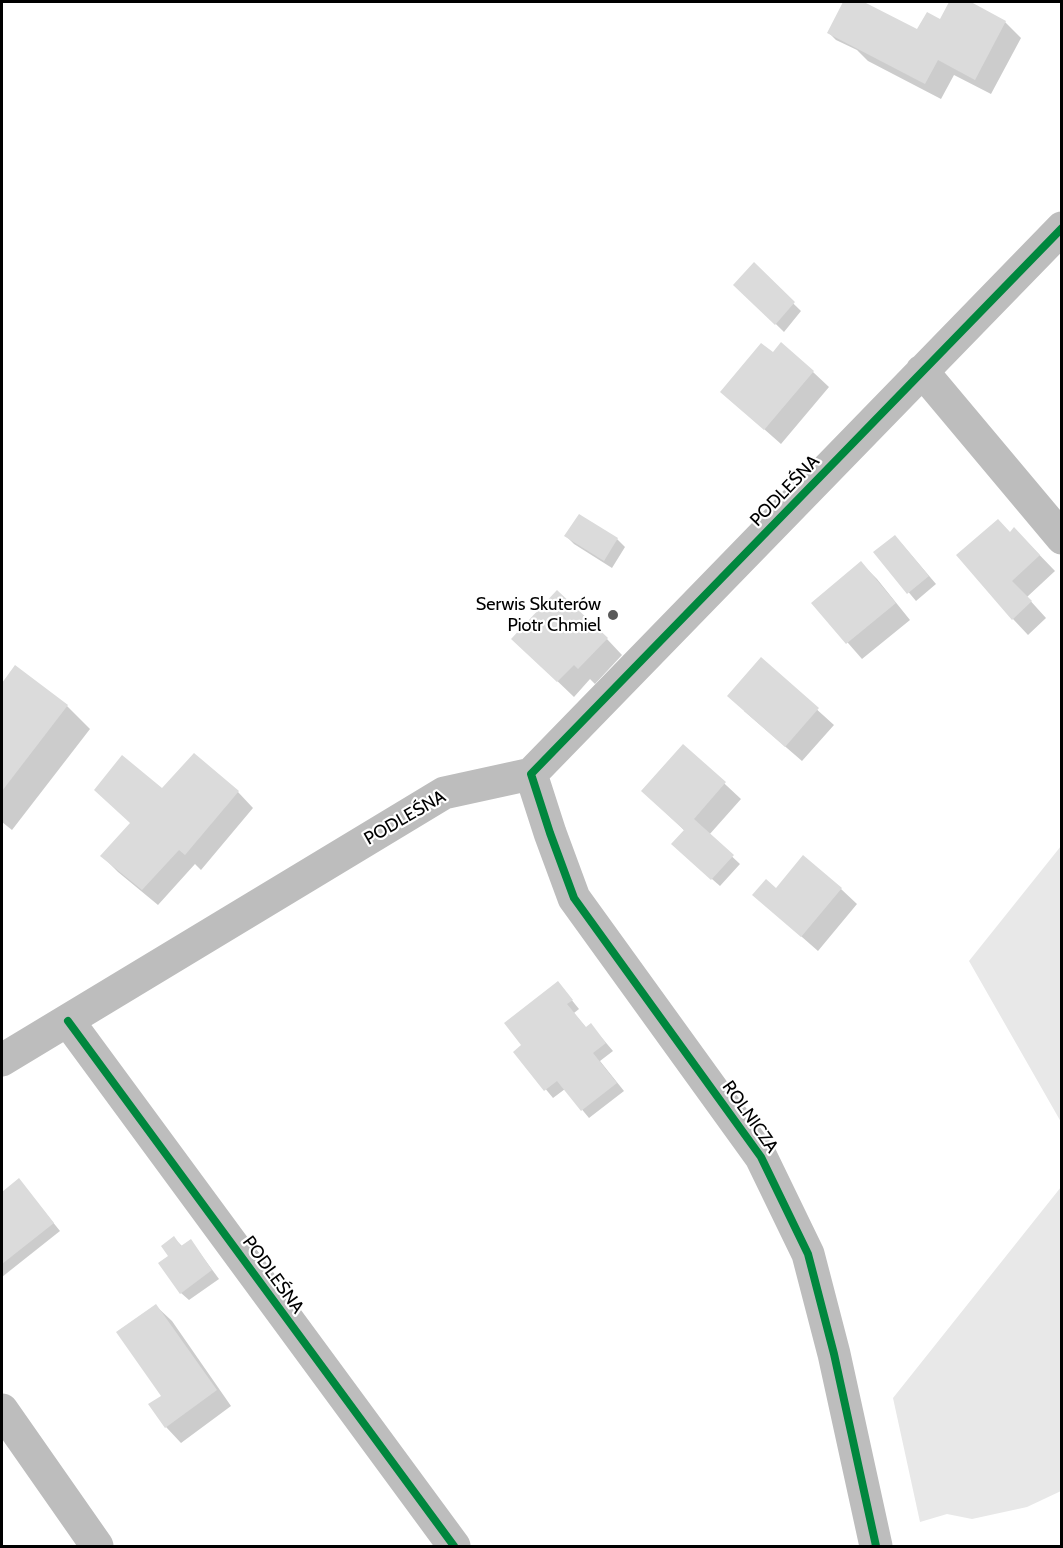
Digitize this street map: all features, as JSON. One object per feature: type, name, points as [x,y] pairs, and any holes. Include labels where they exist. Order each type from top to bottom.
[{"type":"street","name":"PODLEŚNA","points":[[2,1060],[444,793],[531,774],[1062,228]]},
{"type":"street","points":[[922,371],[1062,538]]},
{"type":"street","name":"ROLNICZA","points":[[531,774],[574,898],[761,1157],[808,1254],[834,1354],[876,1546]]},
{"type":"street","name":"PODLEŚNA","points":[[68,1021],[454,1546]]},
{"type":"street","points":[[2,1410],[97,1546]]},
{"type":"shaded area","points":[[1061,846],[1061,1122],[969,961]]},
{"type":"shaded area","points":[[1061,1187],[1061,1491],[1027,1507],[972,1519],[947,1514],[920,1522],[893,1398]]},
{"type":"building","points":[[843,2],[864,2],[917,29],[927,12],[940,19],[949,2],[971,2],[1006,21],[975,80],[938,60],[925,84],[827,33]]},
{"type":"building","points":[[754,262],[795,302],[775,325],[733,285]]},
{"type":"building","points":[[781,342],[814,371],[764,430],[720,392],[761,343],[773,352]]},
{"type":"building","points":[[579,514],[618,538],[604,561],[564,536]]},
{"type":"building","points":[[998,519],[1010,532],[1014,527],[1040,555],[1012,581],[1032,601],[1012,620],[956,555]]},
{"type":"building","points":[[895,535],[929,576],[907,594],[873,552]]},
{"type":"building","points":[[861,561],[896,603],[846,644],[811,603]]},
{"type":"building","points":[[557,590],[608,638],[578,669],[574,665],[557,682],[511,639]]},
{"type":"building","points":[[761,657],[819,708],[785,747],[727,696]]},
{"type":"building","points":[[15,665],[68,705],[2,791],[2,683]]},
{"type":"building","points":[[683,744],[726,782],[694,819],[734,855],[711,880],[671,844],[684,830],[641,791]]},
{"type":"building","points":[[194,753],[239,791],[185,855],[179,850],[142,890],[100,856],[130,823],[94,790],[122,755],[162,788]]},
{"type":"building","points":[[803,855],[842,888],[801,937],[752,895],[766,879],[776,888]]},
{"type":"building","points":[[558,981],[573,1000],[567,1004],[586,1027],[591,1023],[606,1043],[593,1053],[617,1083],[581,1111],[557,1081],[544,1091],[513,1052],[521,1045],[504,1023]]},
{"type":"building","points":[[19,1178],[54,1223],[2,1264],[2,1192]]},
{"type":"building","points":[[174,1236],[181,1246],[191,1239],[212,1270],[180,1294],[158,1263],[168,1256],[161,1246]]},
{"type":"building","points":[[156,1304],[217,1390],[165,1428],[148,1404],[161,1396],[116,1332]]},
{"type":"cycle path","points":[[876,1546],[834,1354],[808,1254],[761,1157],[574,898],[531,774],[1062,228]]},
{"type":"cycle path","points":[[68,1021],[454,1546]]},
{"type":"place","name":"Serwis Skuterów Piotr Chmiel","points":[[613,615]]}]
